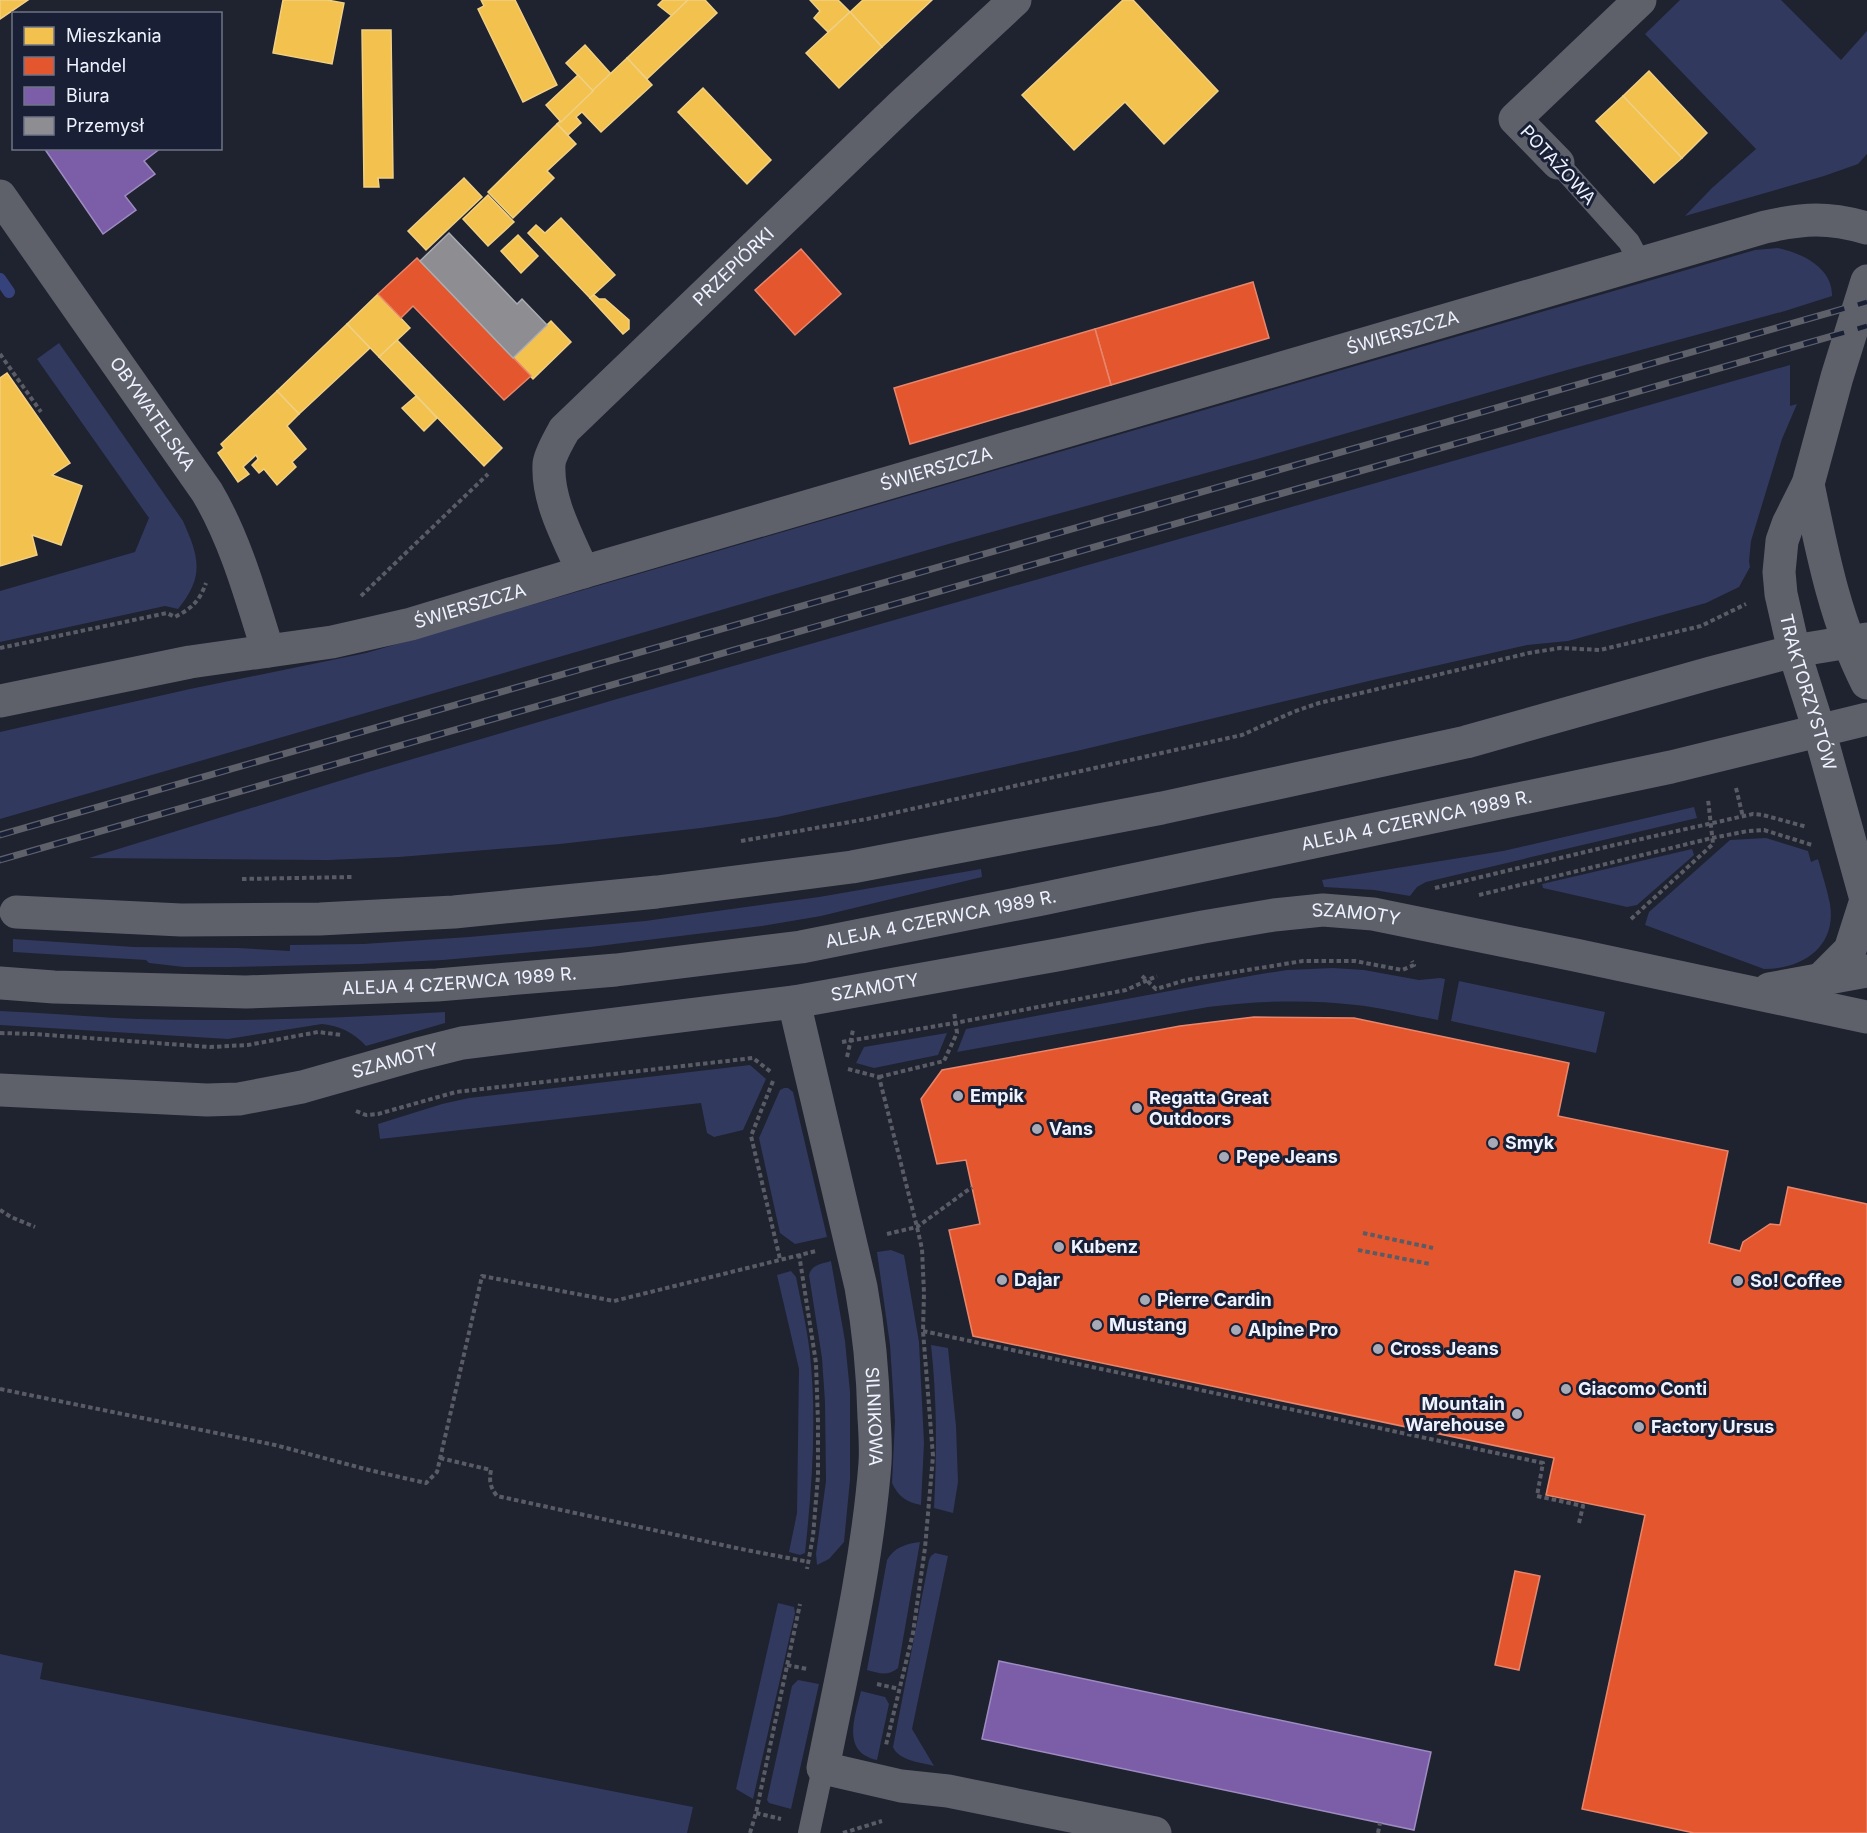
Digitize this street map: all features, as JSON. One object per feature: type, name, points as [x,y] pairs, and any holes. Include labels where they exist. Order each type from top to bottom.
[{"type":"street","name":"PRZEPIÓRKI","points":[[583,572],[552,494],[549,463],[564,430],[903,104],[1015,0]]},
{"type":"street","name":"POTAŻOWA","points":[[1558,163],[1515,119],[1640,0]]},
{"type":"street","name":"OBYWATELSKA","points":[[0,196],[221,515],[268,651]]},
{"type":"street","name":"ŚWIERSZCZA","points":[[0,701],[190,662],[332,642],[411,624],[1786,222],[1822,219],[1867,228]]},
{"type":"street","name":"TRAKTORZYSTÓW","points":[[1867,281],[1808,484],[1782,541],[1779,572],[1781,594],[1794,651],[1819,730],[1867,902]]},
{"type":"street","name":"TRAKTORZYSTÓW","points":[[1808,484],[1824,561],[1857,640],[1867,683]]},
{"type":"street","points":[[16,912],[192,920],[320,919],[454,912],[657,892],[852,867],[1162,808],[1466,742],[1794,651],[1857,640]]},
{"type":"street","name":"ALEJA 4 CZERWCA 1989 R.","points":[[0,984],[246,992],[437,985],[616,970],[801,947],[1042,899],[1671,767],[1867,719]]},
{"type":"street","points":[[1819,981],[1850,950],[1867,902]]},
{"type":"street","name":"SZAMOTY","points":[[0,1090],[207,1100],[239,1099],[302,1087],[462,1043],[794,1002],[1264,916],[1323,910],[1373,914],[1867,1017]]},
{"type":"street","name":"SZAMOTY","points":[[1748,993],[1867,971]]},
{"type":"street","name":"SILNIKOWA","points":[[794,1002],[861,1287],[873,1378],[875,1462],[857,1598],[823,1768]]},
{"type":"street","points":[[823,1768],[901,1786],[948,1791],[1155,1833]]},
{"type":"lane","name":"POTAŻOWA","points":[[1558,163],[1629,242],[1640,264]]},
{"type":"lane","name":"SILNIKOWA","points":[[809,1833],[823,1768]]},
{"type":"path","points":[[0,354],[41,412]]},
{"type":"path","points":[[354,604],[488,474]]},
{"type":"path","points":[[0,648],[167,614],[175,617],[189,610],[201,597],[207,575]]},
{"type":"path","points":[[731,842],[867,819],[1242,735],[1319,703],[1517,656],[1560,648],[1600,650],[1679,632],[1701,626],[1756,599]]},
{"type":"path","points":[[1737,792],[1743,817]]},
{"type":"path","points":[[1631,919],[1713,844],[1708,799]]},
{"type":"path","points":[[1432,889],[1753,814],[1809,827]]},
{"type":"path","points":[[1472,897],[1748,831],[1764,830],[1818,847]]},
{"type":"path","points":[[231,879],[362,877]]},
{"type":"path","points":[[1140,974],[1156,989],[1186,980],[1303,961],[1355,961],[1402,970],[1414,964],[1407,954]]},
{"type":"path","points":[[840,1042],[955,1023],[1126,990],[1166,973]]},
{"type":"path","points":[[879,1077],[944,1061],[957,1033],[953,1006]]},
{"type":"path","points":[[846,1059],[852,1041],[853,1025]]},
{"type":"path","points":[[0,1033],[210,1047],[248,1045],[318,1032],[339,1034],[350,1038]]},
{"type":"path","points":[[352,1108],[366,1115],[378,1114],[456,1092],[753,1058],[774,1074],[772,1085],[751,1136],[780,1259]]},
{"type":"path","points":[[885,1235],[917,1227],[972,1187]]},
{"type":"path","points":[[0,1210],[35,1227]]},
{"type":"path","points":[[1363,1233],[1433,1248]]},
{"type":"path","points":[[0,1389],[275,1445],[426,1483],[437,1472],[482,1276],[614,1301],[818,1250]]},
{"type":"path","points":[[1358,1250],[1430,1264]]},
{"type":"path","points":[[800,1254],[816,1363],[818,1422],[818,1476],[813,1536],[807,1569]]},
{"type":"path","points":[[923,1331],[1544,1463],[1537,1496],[1583,1506],[1579,1523]]},
{"type":"path","points":[[440,1458],[491,1470],[489,1480],[491,1489],[497,1496],[808,1562]]},
{"type":"path","points":[[750,1833],[800,1604]]},
{"type":"path","points":[[873,1683],[899,1689]]},
{"type":"path","points":[[756,1813],[790,1821]]},
{"type":"path","points":[[842,1833],[884,1820]]},
{"type":"path","points":[[1378,1833],[1380,1823]]},
{"type":"shaded area","points":[[1680,0],[1781,0],[1841,60],[1867,31],[1867,154],[1858,164],[1824,176],[1685,216],[1712,188],[1756,149],[1645,34]]},
{"type":"shaded area","points":[[1778,248],[1806,258],[1822,270],[1831,286],[1832,296],[952,543],[0,819],[0,732],[190,689],[366,653],[1755,250]]},
{"type":"shaded area","points":[[59,343],[183,521],[196,556],[196,576],[187,597],[178,609],[165,606],[0,642],[0,591],[135,552],[149,518],[37,359]]},
{"type":"shaded area","points":[[1790,365],[1790,406],[1797,404],[1782,439],[1751,541],[1750,567],[1739,587],[1706,603],[1568,641],[1527,645],[1081,750],[777,817],[560,844],[399,857],[328,860],[89,858],[365,773],[617,699]]},
{"type":"shaded area","points":[[1694,807],[1697,818],[1426,882],[1417,887],[1410,896],[1374,890],[1324,887],[1322,880],[1503,851]]},
{"type":"shaded area","points":[[1766,838],[1808,851],[1811,862],[1818,859],[1830,904],[1831,919],[1828,932],[1814,953],[1791,965],[1764,969],[1645,925],[1649,912],[1730,840]]},
{"type":"shaded area","points":[[1692,849],[1694,855],[1637,905],[1627,907],[1543,888],[1542,884]]},
{"type":"shaded area","points":[[981,869],[982,877],[821,916],[762,926],[590,947],[443,960],[184,967],[149,963],[146,960],[13,952],[13,939],[134,947],[290,951],[290,945],[363,944],[469,937],[645,921],[819,897]]},
{"type":"shaded area","points":[[1333,968],[1364,970],[1419,980],[1445,979],[1438,1020],[1337,1003],[1300,1001],[1245,1003],[1208,1007],[957,1052],[966,1029],[1255,975],[1287,970]]},
{"type":"shaded area","points":[[1459,981],[1605,1012],[1596,1053],[1451,1021]]},
{"type":"shaded area","points":[[0,1011],[138,1019],[215,1020],[330,1018],[445,1012],[445,1023],[366,1046],[346,1031],[322,1024],[228,1039],[0,1025]]},
{"type":"shaded area","points":[[947,1033],[938,1055],[874,1068],[856,1063],[864,1047]]},
{"type":"shaded area","points":[[750,1065],[766,1079],[743,1130],[714,1137],[707,1133],[701,1103],[380,1139],[378,1124],[469,1098]]},
{"type":"shaded area","points":[[784,1088],[793,1092],[827,1237],[795,1244],[780,1233],[759,1138],[780,1090]]},
{"type":"shaded area","points":[[891,1250],[904,1255],[919,1342],[924,1443],[921,1505],[903,1498],[892,1483],[895,1421],[890,1345],[877,1252]]},
{"type":"shaded area","points":[[831,1261],[845,1341],[850,1392],[850,1480],[844,1542],[829,1559],[817,1565],[816,1554],[826,1481],[825,1402],[822,1358],[809,1275],[815,1267]]},
{"type":"shaded area","points":[[791,1271],[796,1277],[807,1335],[813,1404],[810,1503],[805,1553],[800,1555],[789,1552],[797,1513],[799,1369],[777,1275]]},
{"type":"shaded area","points":[[931,1345],[948,1348],[956,1426],[958,1482],[953,1513],[934,1508],[936,1427]]},
{"type":"shaded area","points":[[920,1542],[898,1668],[887,1673],[867,1670],[887,1560],[901,1547]]},
{"type":"shaded area","points":[[935,1553],[948,1556],[912,1729],[934,1766],[905,1758],[893,1747],[929,1560]]},
{"type":"shaded area","points":[[778,1603],[794,1607],[795,1613],[753,1799],[736,1789]]},
{"type":"shaded area","points":[[0,1654],[43,1663],[40,1679],[693,1807],[687,1833],[0,1833]]},
{"type":"shaded area","points":[[798,1680],[819,1684],[791,1809],[769,1803],[767,1800],[792,1686]]},
{"type":"shaded area","points":[[861,1691],[885,1697],[889,1704],[877,1760],[858,1750],[855,1742],[854,1722]]},
{"type":"building: Mieszkania","points":[[0,0],[28,0],[0,19]]},
{"type":"building: Mieszkania","points":[[283,0],[327,0],[344,3],[332,64],[273,53]]},
{"type":"building: Mieszkania","points":[[481,0],[515,0],[557,85],[523,102],[478,9],[484,6]]},
{"type":"building: Mieszkania","points":[[663,0],[688,0],[672,16],[658,5]]},
{"type":"building: Mieszkania","points":[[688,0],[705,0],[717,13],[647,79],[627,58]]},
{"type":"building: Mieszkania","points":[[810,0],[838,0],[850,12],[828,32],[814,18],[820,11]]},
{"type":"building: Mieszkania","points":[[863,0],[932,0],[882,47],[850,12]]},
{"type":"building: Mieszkania","points":[[1123,0],[1133,0],[1218,91],[1164,144],[1125,102],[1074,150],[1022,95]]},
{"type":"building: Mieszkania","points":[[850,12],[882,47],[839,88],[806,53]]},
{"type":"building: Mieszkania","points":[[362,30],[391,30],[393,178],[378,178],[379,187],[364,187]]},
{"type":"building: Mieszkania","points":[[585,45],[611,74],[593,91],[566,63]]},
{"type":"building: Mieszkania","points":[[627,58],[652,85],[601,132],[582,112],[576,117],[581,123],[568,135],[557,124]]},
{"type":"building: Mieszkania","points":[[1649,71],[1707,133],[1682,158],[1623,96]]},
{"type":"building: Mieszkania","points":[[578,75],[593,91],[561,122],[546,105]]},
{"type":"building: Mieszkania","points":[[703,88],[771,160],[747,184],[678,112]]},
{"type":"building: Mieszkania","points":[[1623,96],[1682,158],[1654,183],[1596,121]]},
{"type":"building: Mieszkania","points":[[557,124],[576,144],[547,171],[554,178],[513,218],[488,192]]},
{"type":"building: Mieszkania","points":[[464,178],[482,197],[426,250],[408,231]]},
{"type":"building: Mieszkania","points":[[488,195],[514,222],[488,246],[463,219]]},
{"type":"building: Mieszkania","points":[[561,218],[615,275],[590,298],[528,233],[536,225],[545,233]]},
{"type":"building: Mieszkania","points":[[518,235],[538,256],[521,273],[501,251]]},
{"type":"building: Mieszkania","points":[[378,294],[410,328],[379,357],[347,324]]},
{"type":"building: Mieszkania","points":[[594,295],[599,299],[605,299],[629,320],[629,329],[623,334],[590,298]]},
{"type":"building: Mieszkania","points":[[551,321],[571,342],[533,379],[513,358]]},
{"type":"building: Mieszkania","points":[[347,324],[370,348],[299,414],[277,391]]},
{"type":"building: Mieszkania","points":[[397,340],[502,448],[484,466],[379,357]]},
{"type":"building: Mieszkania","points":[[7,373],[70,463],[52,475],[82,486],[61,545],[32,535],[37,555],[0,566],[0,378]]},
{"type":"building: Mieszkania","points":[[277,391],[299,414],[287,426],[306,449],[292,462],[296,467],[277,485],[264,469],[259,473],[252,465],[258,459],[256,455],[243,467],[249,474],[238,482],[218,453],[224,448],[221,444]]},
{"type":"building: Mieszkania","points":[[416,396],[437,418],[424,431],[402,408]]},
{"type":"building: Handel","points":[[801,249],[841,294],[795,335],[755,290]]},
{"type":"building: Handel","points":[[417,258],[531,376],[504,400],[413,306],[401,318],[378,294]]},
{"type":"building: Handel","points":[[1253,282],[1269,338],[1111,385],[1095,329]]},
{"type":"building: Handel","points":[[1095,329],[1111,385],[910,444],[894,388]]},
{"type":"building: Handel","name":"Factory Ursus","points":[[1254,1017],[1354,1018],[1569,1063],[1558,1116],[1728,1151],[1709,1243],[1740,1251],[1743,1242],[1770,1224],[1780,1225],[1788,1187],[1867,1204],[1867,1833],[1694,1833],[1582,1809],[1645,1515],[1546,1495],[1554,1458],[973,1336],[949,1230],[980,1224],[966,1160],[937,1164],[921,1099],[942,1070],[1180,1026]]},
{"type":"building: Handel","points":[[1515,1571],[1540,1576],[1519,1670],[1495,1665]]},
{"type":"building: Biura","points":[[45,150],[158,150],[144,161],[155,174],[125,196],[136,210],[103,234]]},
{"type":"building: Biura","points":[[999,1661],[1431,1752],[1414,1830],[982,1739]]},
{"type":"building: Przemysł","points":[[449,233],[517,304],[522,299],[547,325],[513,358],[420,261]]},
{"type":"waterway","points":[[0,279],[9,292]]},
{"type":"railway","points":[[0,835],[1867,302]]},
{"type":"railway","points":[[0,860],[1867,326]]},
{"type":"place","name":"Empik","points":[[958,1096]]},
{"type":"place","name":"Regatta Great Outdoors","points":[[1137,1108]]},
{"type":"place","name":"Vans","points":[[1037,1129]]},
{"type":"place","name":"Smyk","points":[[1493,1143]]},
{"type":"place","name":"Pepe Jeans","points":[[1224,1157]]},
{"type":"place","name":"Kubenz","points":[[1059,1247]]},
{"type":"place","name":"Dajar","points":[[1002,1280]]},
{"type":"place","name":"So! Coffee","points":[[1738,1281]]},
{"type":"place","name":"Pierre Cardin","points":[[1145,1300]]},
{"type":"place","name":"Mustang","points":[[1097,1325]]},
{"type":"place","name":"Alpine Pro","points":[[1236,1330]]},
{"type":"place","name":"Cross Jeans","points":[[1378,1349]]},
{"type":"place","name":"Giacomo Conti","points":[[1566,1389]]},
{"type":"place","name":"Mountain Warehouse","points":[[1517,1414]]},
{"type":"place","name":"Factory Ursus","points":[[1639,1427]]}]
